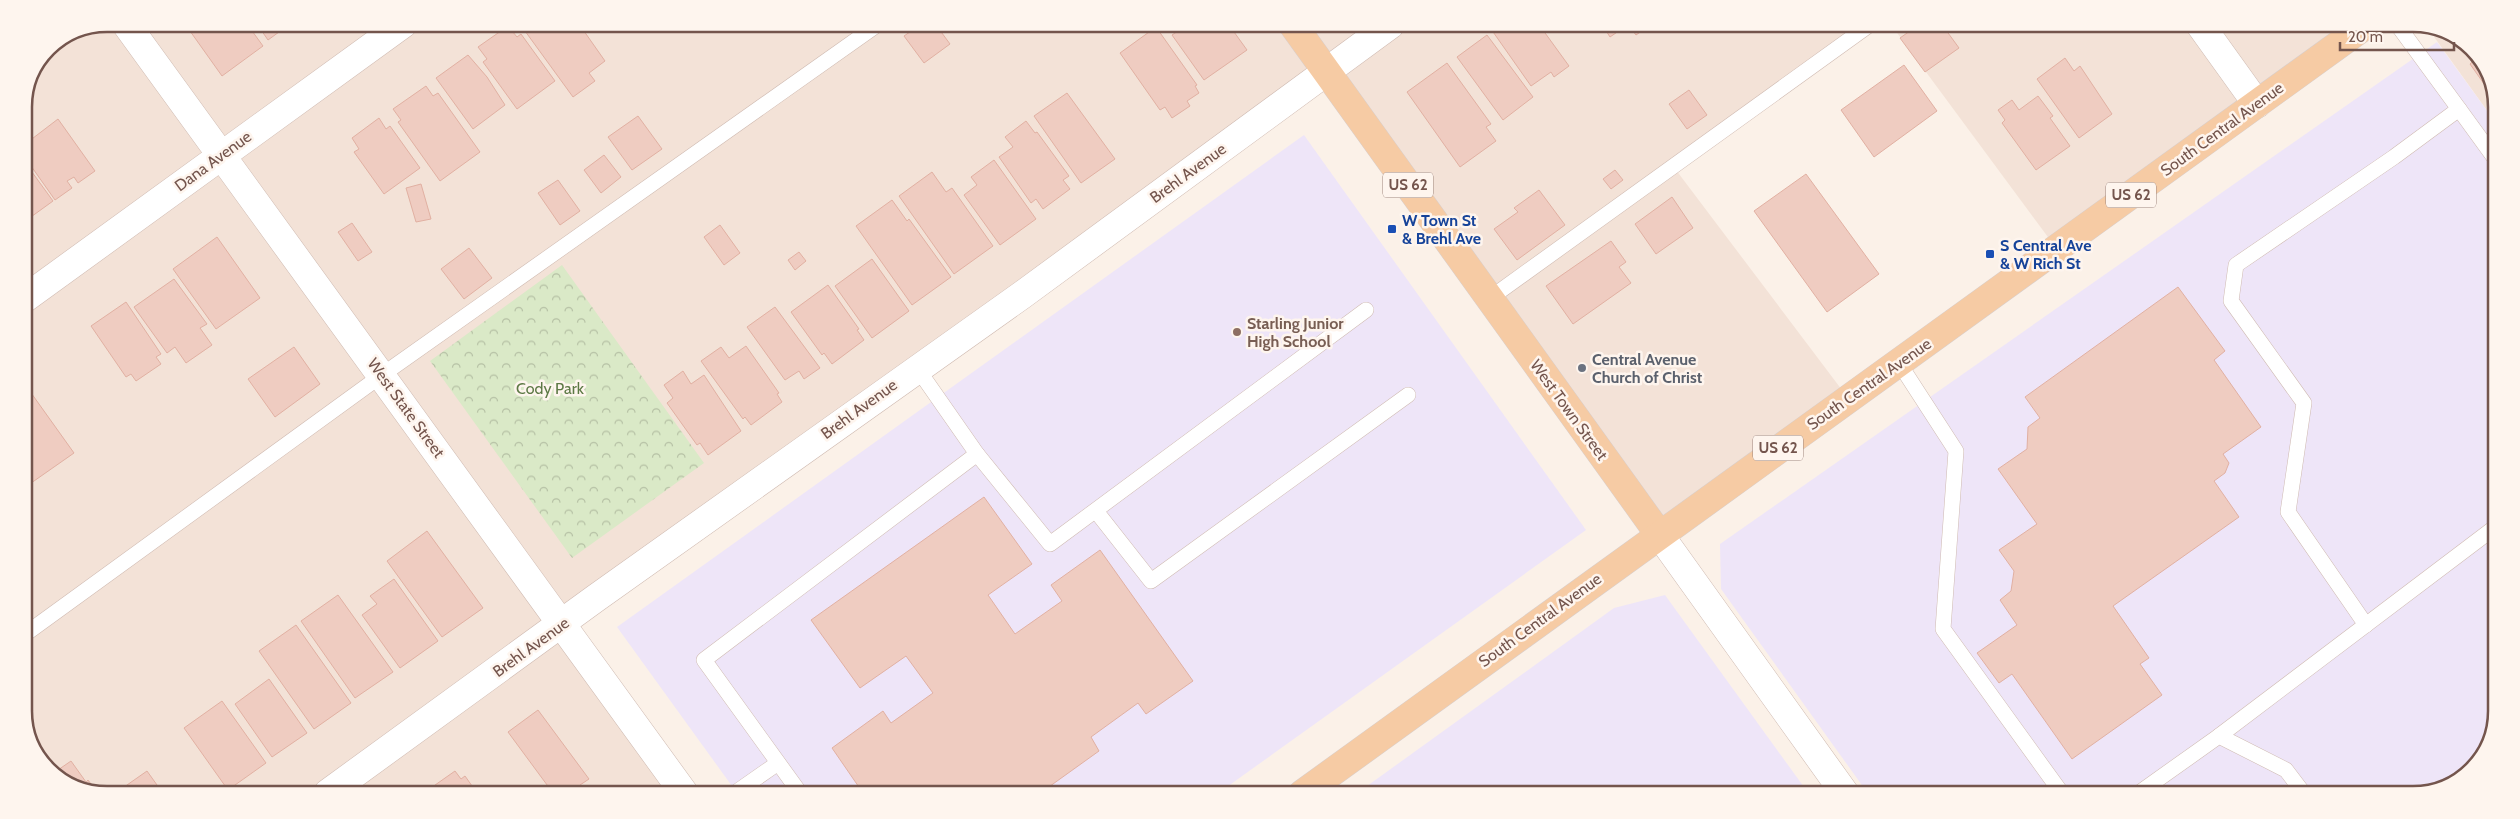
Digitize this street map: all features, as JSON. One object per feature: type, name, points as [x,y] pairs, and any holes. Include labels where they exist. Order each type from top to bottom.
[{"type":"main road","name":"West Town Street","points":[[1298,32],[1658,534]]},
{"type":"main road","name":"South Central Avenue","points":[[1313,786],[1658,534],[1899,363],[2356,32]]},
{"type":"street","name":"West State Street","points":[[132,32],[679,786]]},
{"type":"street","name":"Dana Avenue","points":[[32,293],[392,32]]},
{"type":"street","name":"Brehl Avenue","points":[[338,786],[917,368],[1022,295],[1380,32]]},
{"type":"street","points":[[2205,32],[2257,104]]},
{"type":"street","name":"West Town Street","points":[[1658,534],[1840,786]]},
{"type":"lane","points":[[33,630],[382,375],[867,32]]},
{"type":"lane","points":[[1489,299],[1860,32]]},
{"type":"lane","points":[[2403,32],[2487,148]]},
{"type":"lane","points":[[2366,625],[2288,512],[2304,403],[2231,302],[2236,265],[2394,157],[2459,109]]},
{"type":"lane","points":[[917,368],[978,454],[1050,544],[1366,310]]},
{"type":"lane","points":[[1899,363],[1956,451],[1943,629],[2056,786]]},
{"type":"lane","points":[[1096,511],[1151,581],[1408,395]]},
{"type":"lane","points":[[795,786],[704,660],[978,454]]},
{"type":"lane","points":[[2149,786],[2218,736],[2488,533]]},
{"type":"lane","points":[[2218,736],[2286,770],[2298,786]]},
{"type":"lane","points":[[745,786],[778,763]]},
{"type":"shaded area","points":[[108,32],[1860,32],[1673,166],[1848,398],[1659,534],[1326,71],[562,625],[679,786],[98,786],[88,784],[66,774],[48,757],[37,735],[33,716],[32,108],[38,79],[45,66],[66,45],[79,38]]},
{"type":"shaded area","points":[[1896,32],[2356,32],[2056,248]]},
{"type":"shaded area","points":[[2433,35],[2454,45],[2475,66],[2485,88],[2487,110]]},
{"type":"shaded area","points":[[2437,42],[2487,111],[2488,711],[2485,731],[2475,753],[2458,771],[2450,776],[2422,786],[1863,786],[1721,589],[1720,544]]},
{"type":"shaded area","name":"Starling Junior High School","points":[[1304,135],[1586,530],[1228,786],[732,786],[617,627]]},
{"type":"shaded area","points":[[1665,595],[1803,786],[1367,786],[1614,608]]},
{"type":"green space","name":"Cody Park","points":[[562,265],[704,463],[572,558],[430,361]]},
{"type":"building","points":[[191,32],[253,32],[263,46],[222,76]]},
{"type":"building","points":[[262,32],[279,32],[268,40]]},
{"type":"building","points":[[499,32],[513,32],[517,37],[521,34],[555,81],[517,109],[483,62],[487,59],[478,47]]},
{"type":"building","points":[[526,32],[585,32],[605,61],[589,73],[595,81],[573,97]]},
{"type":"building","points":[[910,32],[941,32],[950,44],[924,63],[904,36]]},
{"type":"building","points":[[1149,32],[1160,32],[1197,85],[1195,86],[1199,93],[1187,101],[1190,106],[1172,118],[1165,107],[1160,110],[1120,53]]},
{"type":"building","points":[[1176,32],[1234,32],[1247,50],[1204,80],[1172,35]]},
{"type":"building","points":[[1493,32],[1544,32],[1569,66],[1554,77],[1551,72],[1531,86]]},
{"type":"building","points":[[1607,32],[1617,32],[1610,37]]},
{"type":"building","points":[[1908,32],[1947,32],[1959,48],[1925,72],[1900,38]]},
{"type":"building","points":[[1487,35],[1533,97],[1503,120],[1457,57]]},
{"type":"building","points":[[468,55],[487,77],[505,105],[473,129],[436,78]]},
{"type":"building","points":[[2065,58],[2074,71],[2080,66],[2112,114],[2079,138],[2037,79]]},
{"type":"building","points":[[2472,62],[2475,66],[2483,83],[2470,64]]},
{"type":"building","points":[[1447,63],[1491,124],[1486,127],[1496,141],[1460,167],[1407,92]]},
{"type":"building","points":[[1904,65],[1937,111],[1874,157],[1841,110]]},
{"type":"building","points":[[426,86],[433,96],[438,93],[480,152],[440,181],[398,122],[401,120],[393,109]]},
{"type":"building","points":[[1689,90],[1707,115],[1687,129],[1669,104]]},
{"type":"building","points":[[1067,93],[1115,159],[1081,183],[1034,116]]},
{"type":"building","points":[[2038,96],[2053,116],[2050,118],[2070,146],[2036,170],[2002,123],[2005,120],[1998,110],[2012,100],[2019,110]]},
{"type":"building","points":[[638,116],[662,149],[632,170],[608,137]]},
{"type":"building","points":[[379,118],[386,129],[390,126],[420,168],[384,194],[354,152],[359,149],[352,138]]},
{"type":"building","points":[[58,119],[95,171],[78,183],[74,177],[67,181],[72,188],[55,200],[32,167],[32,139]]},
{"type":"building","points":[[1026,121],[1035,133],[1037,132],[1069,176],[1063,180],[1070,189],[1043,209],[1036,199],[1031,203],[999,157],[1013,147],[1005,137]]},
{"type":"building","points":[[604,155],[621,177],[601,193],[584,170]]},
{"type":"building","points":[[994,160],[1036,219],[1000,245],[964,195],[977,185],[971,177]]},
{"type":"building","points":[[1615,170],[1623,180],[1611,189],[1603,179]]},
{"type":"building","points":[[32,172],[53,201],[32,216]]},
{"type":"building","points":[[932,172],[946,192],[952,188],[993,246],[954,274],[899,196]]},
{"type":"building","points":[[1806,174],[1879,274],[1827,312],[1754,211]]},
{"type":"building","points":[[558,180],[580,211],[560,225],[538,193]]},
{"type":"building","points":[[421,184],[431,219],[416,222],[406,188]]},
{"type":"building","points":[[1539,190],[1565,225],[1517,260],[1494,229],[1518,212],[1514,208]]},
{"type":"building","points":[[1672,197],[1693,228],[1656,254],[1635,224]]},
{"type":"building","points":[[892,200],[907,221],[909,219],[951,277],[912,305],[856,226]]},
{"type":"building","points":[[352,223],[372,252],[358,261],[338,232]]},
{"type":"building","points":[[720,225],[740,253],[724,265],[704,237]]},
{"type":"building","points":[[217,237],[260,298],[216,329],[173,269]]},
{"type":"building","points":[[1611,241],[1626,262],[1619,267],[1631,283],[1573,324],[1546,286]]},
{"type":"building","points":[[469,248],[492,278],[464,299],[441,269]]},
{"type":"building","points":[[799,252],[806,261],[795,270],[788,260]]},
{"type":"building","points":[[872,259],[909,311],[872,338],[835,286]]},
{"type":"building","points":[[174,279],[207,324],[200,328],[212,345],[186,363],[175,347],[167,353],[134,307]]},
{"type":"building","points":[[828,285],[859,329],[857,330],[864,340],[832,364],[824,353],[822,355],[791,312]]},
{"type":"building","points":[[2178,287],[2225,351],[2214,360],[2261,427],[2223,454],[2229,463],[2225,473],[2214,481],[2239,517],[2113,606],[2149,658],[2140,664],[2162,695],[2072,759],[2012,674],[1999,683],[1977,653],[2017,625],[2000,600],[2011,591],[2014,571],[1999,550],[2037,524],[1998,469],[2027,449],[2028,427],[2040,418],[2025,397]]},
{"type":"building","points":[[126,302],[161,354],[156,357],[161,364],[136,381],[131,374],[126,377],[91,326]]},
{"type":"building","points":[[775,307],[820,368],[804,379],[799,371],[785,380],[747,327]]},
{"type":"building","points":[[746,346],[779,393],[777,394],[782,402],[751,425],[745,417],[743,419],[701,361],[721,347],[729,358]]},
{"type":"building","points":[[294,347],[320,384],[275,417],[248,379]]},
{"type":"building","points":[[683,371],[691,384],[704,375],[741,431],[708,455],[700,443],[697,445],[667,403],[673,398],[664,385]]},
{"type":"building","points":[[32,395],[74,453],[33,482]]},
{"type":"building","points":[[984,497],[1032,564],[988,595],[1015,634],[1062,601],[1051,585],[1100,550],[1193,681],[1146,714],[1138,703],[1091,737],[1099,751],[1050,786],[858,786],[832,748],[883,711],[891,723],[933,693],[906,656],[860,688],[811,620]]},
{"type":"building","points":[[427,531],[483,608],[442,637],[387,561]]},
{"type":"building","points":[[394,579],[438,641],[400,668],[362,615],[377,604],[370,596]]},
{"type":"building","points":[[338,595],[393,672],[355,698],[301,621]]},
{"type":"building","points":[[296,625],[351,703],[314,729],[259,651]]},
{"type":"building","points":[[269,679],[307,733],[272,757],[235,704]]},
{"type":"building","points":[[222,701],[266,763],[234,786],[225,786],[184,728]]},
{"type":"building","points":[[538,710],[589,779],[581,786],[548,786],[508,732]]},
{"type":"building","points":[[71,761],[86,782],[88,780],[92,785],[75,779],[59,769]]},
{"type":"building","points":[[147,771],[158,786],[126,786]]},
{"type":"building","points":[[455,771],[461,779],[465,776],[472,786],[434,786]]},
{"type":"place","name":"W Town St & Brehl Ave","points":[[1392,229]]},
{"type":"place","name":"S Central Ave & W Rich St","points":[[1990,254]]},
{"type":"place","name":"Starling Junior High School","points":[[1237,332]]},
{"type":"place","name":"Central Avenue Church of Christ","points":[[1582,368]]}]
